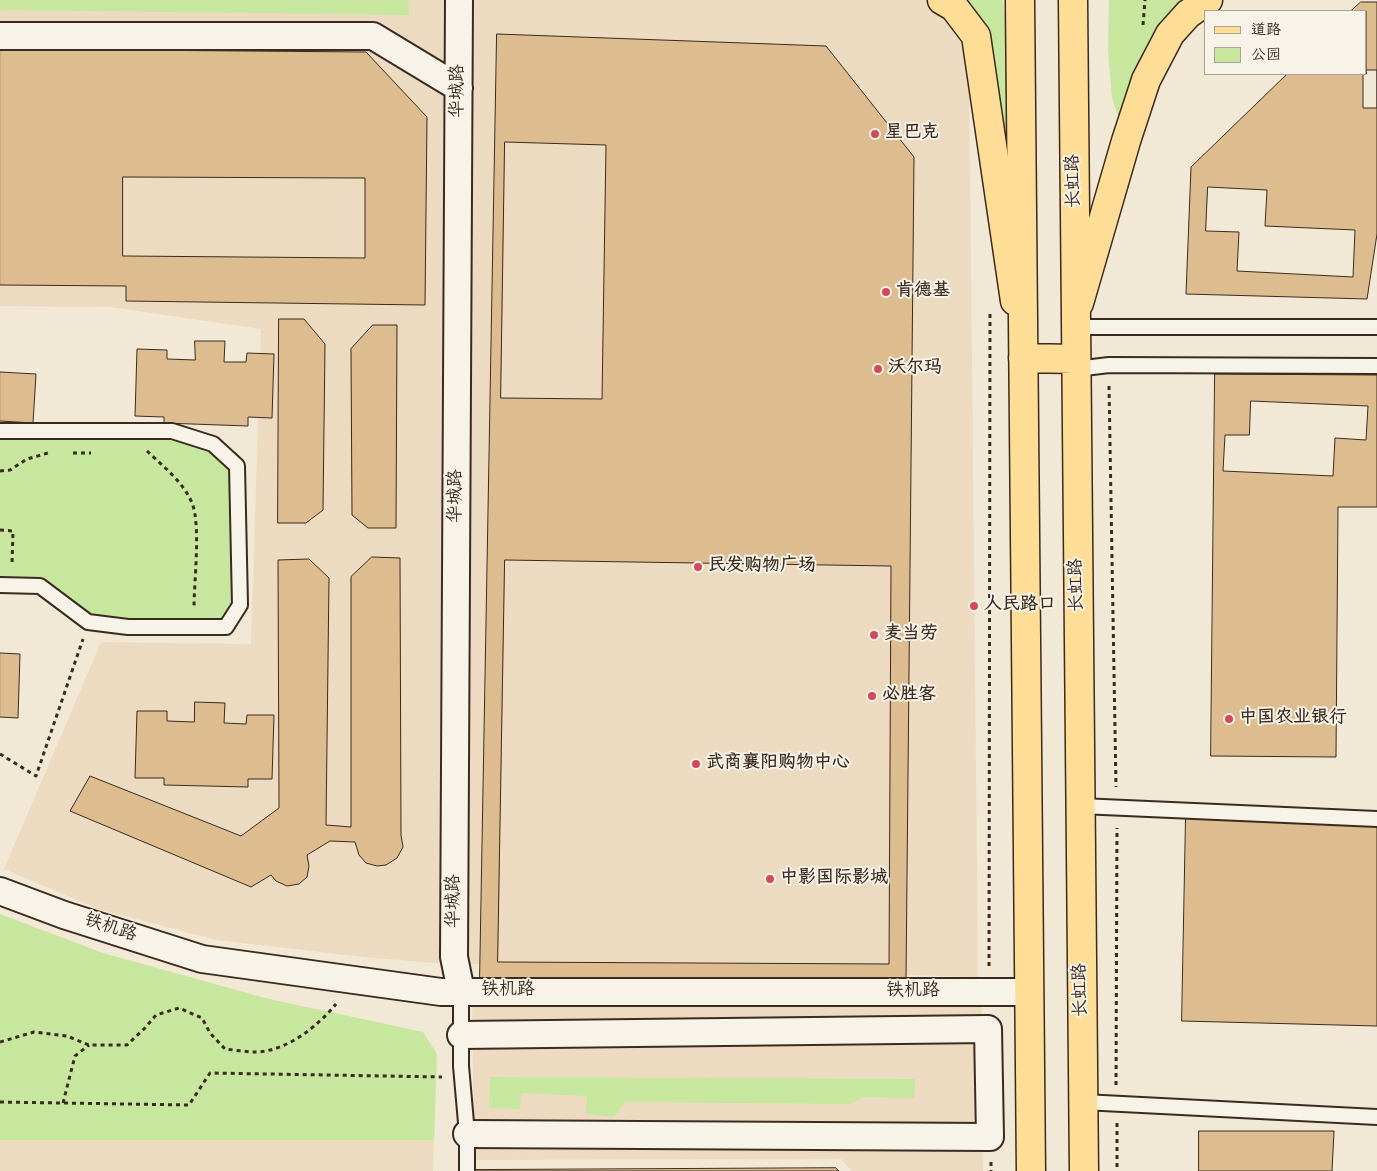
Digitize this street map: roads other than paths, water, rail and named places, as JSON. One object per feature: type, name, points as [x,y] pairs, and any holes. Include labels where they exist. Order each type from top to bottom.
[{"type":"main road","points":[[942,0],[954,7],[976,36],[990,144],[1023,356]]},
{"type":"main road","points":[[1020,0],[1031,1171]]},
{"type":"main road","name":"长虹路","points":[[1073,0],[1084,1171]]},
{"type":"main road","points":[[1076,319],[1126,141],[1146,80],[1170,34],[1188,14],[1208,0]]},
{"type":"main road","points":[[1023,356],[1076,364]]},
{"type":"street","name":"华城路","points":[[459,0],[465,521],[454,957],[461,991]]},
{"type":"street","points":[[0,36],[373,36],[459,88]]},
{"type":"street","name":"铁机路","points":[[0,891],[64,915],[202,958],[441,992],[1029,992]]},
{"type":"street","points":[[460,1035],[988,1029],[990,1137],[467,1134]]},
{"type":"lane","points":[[1076,319],[1377,327]]},
{"type":"lane","points":[[1076,364],[1377,366]]},
{"type":"lane","points":[[0,431],[172,432],[213,444],[237,466],[240,605],[226,627],[128,627],[88,622],[40,586],[6,585]]},
{"type":"lane","points":[[1080,806],[1377,819]]},
{"type":"lane","points":[[461,991],[460,1035],[467,1134],[467,1171]]},
{"type":"lane","points":[[1083,1102],[1377,1117]]},
{"type":"place","name":"星巴克","points":[[875,134]]},
{"type":"place","name":"肯德基","points":[[886,292]]},
{"type":"place","name":"沃尔玛","points":[[878,369]]},
{"type":"place","name":"民发购物广场","points":[[698,567]]},
{"type":"place","name":"人民路口","points":[[974,606]]},
{"type":"place","name":"麦当劳","points":[[874,635]]},
{"type":"place","name":"必胜客","points":[[872,696]]},
{"type":"place","name":"中国农业银行","points":[[1229,719]]},
{"type":"place","name":"武商襄阳购物中心","points":[[696,764]]},
{"type":"place","name":"中影国际影城","points":[[770,879]]}]
